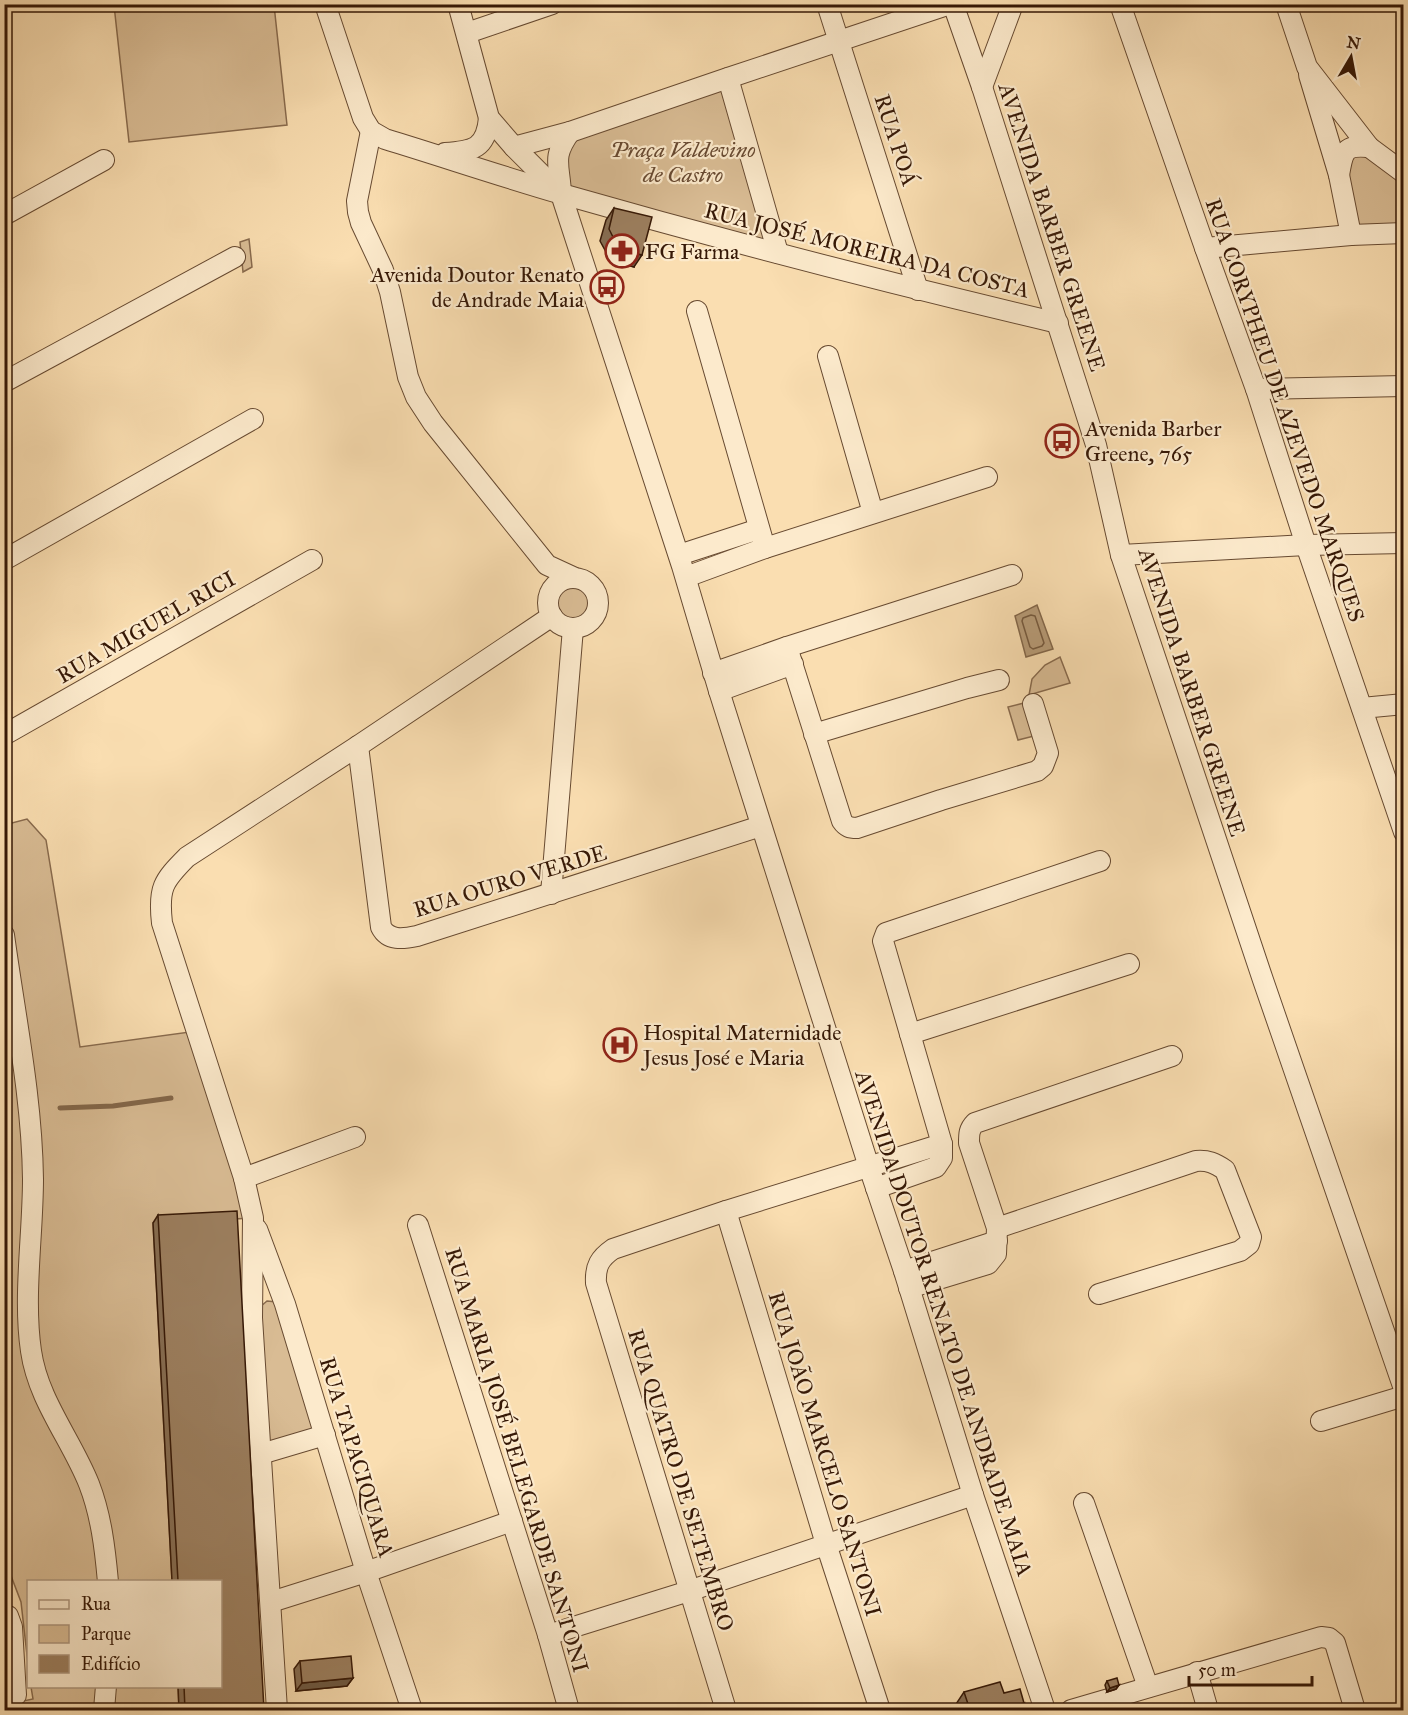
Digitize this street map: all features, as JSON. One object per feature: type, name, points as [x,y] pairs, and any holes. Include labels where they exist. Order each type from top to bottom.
[{"type":"street","points":[[325,4],[363,118],[371,131],[357,201],[358,212],[390,292],[408,377],[416,397],[433,423],[547,565],[573,577],[581,578],[594,587],[599,603],[594,617],[588,623],[573,628],[558,622],[550,607],[547,565]]},
{"type":"street","points":[[434,154],[467,152],[484,140],[488,131],[489,118],[458,4]]},
{"type":"street","points":[[467,33],[552,4]]},
{"type":"street","name":"RUA POÁ","points":[[826,4],[918,290]]},
{"type":"street","points":[[514,147],[570,132],[952,4]]},
{"type":"street","name":"AVENIDA BARBER GREENE","points":[[952,4],[982,87],[1096,445],[1121,555],[1263,980],[1398,1346],[1404,1389]]},
{"type":"street","points":[[982,87],[1013,4]]},
{"type":"street","name":"RUA CORYPHEU DE AZEVEDO MARQUES","points":[[1120,4],[1256,389],[1306,545],[1404,832]]},
{"type":"street","points":[[1286,4],[1339,174],[1351,235]]},
{"type":"street","points":[[1307,67],[1369,147],[1404,173]]},
{"type":"street","points":[[728,78],[778,254]]},
{"type":"street","points":[[489,118],[561,194]]},
{"type":"street","name":"RUA JOSÉ MOREIRA DA COSTA","points":[[371,131],[385,140],[561,194],[778,254],[1058,323]]},
{"type":"street","name":"AVENIDA DOUTOR RENATO DE ANDRADE MAIA","points":[[570,132],[558,153],[557,165],[561,194],[686,577],[761,826],[973,1495],[1045,1710]]},
{"type":"street","points":[[1339,174],[1344,153],[1349,148],[1369,147]]},
{"type":"street","points":[[4,215],[104,160]]},
{"type":"street","points":[[1205,248],[1351,235],[1404,233]]},
{"type":"street","points":[[4,382],[235,257]]},
{"type":"street","points":[[697,311],[765,548]]},
{"type":"street","points":[[828,356],[873,513]]},
{"type":"street","points":[[1256,389],[1404,386]]},
{"type":"street","points":[[4,560],[253,419]]},
{"type":"street","points":[[686,577],[765,548],[987,477]]},
{"type":"street","points":[[679,555],[759,529]]},
{"type":"street","points":[[1121,555],[1306,545],[1404,543]]},
{"type":"street","name":"RUA MIGUEL RICI","points":[[4,735],[312,560]]},
{"type":"street","points":[[716,682],[1012,575]]},
{"type":"street","points":[[550,607],[551,590],[557,583],[573,577]]},
{"type":"street","points":[[277,1710],[252,1318],[253,1218],[244,1178],[162,922],[160,904],[162,888],[170,874],[187,857],[358,746],[550,607]]},
{"type":"street","points":[[551,894],[573,628]]},
{"type":"street","points":[[790,656],[842,821],[846,826],[857,828],[1037,771],[1043,766],[1048,753],[1033,704]]},
{"type":"street","points":[[814,734],[999,680]]},
{"type":"street","points":[[1362,708],[1404,704]]},
{"type":"street","name":"RUA OURO VERDE","points":[[358,746],[381,927],[384,934],[393,938],[404,939],[417,936],[761,826]]},
{"type":"street","points":[[876,1188],[936,1167],[942,1158],[942,1144],[884,941],[886,933],[1100,861]]},
{"type":"street","points":[[4,935],[31,1131],[33,1179],[28,1326],[31,1352],[37,1378],[48,1404],[88,1483],[98,1514],[106,1553],[108,1580]]},
{"type":"street","points":[[910,1034],[1130,963]]},
{"type":"street","points":[[997,1234],[969,1143],[971,1128],[975,1123],[1172,1056]]},
{"type":"street","points":[[244,1178],[355,1137]]},
{"type":"street","points":[[726,1211],[942,1144]]},
{"type":"street","points":[[906,1280],[997,1234],[1196,1161],[1206,1160],[1225,1170],[1251,1237],[1249,1244],[1240,1251],[1099,1293]]},
{"type":"street","name":"RUA QUATRO DE SETEMBRO","points":[[726,1211],[613,1249],[603,1256],[595,1272],[596,1283],[726,1710]]},
{"type":"street","name":"RUA JOÃO MARCELO SANTONI","points":[[726,1211],[826,1544],[880,1710]]},
{"type":"street","name":"RUA TAPACIQUARA","points":[[253,1218],[285,1304],[366,1572],[412,1710]]},
{"type":"street","name":"RUA MARIA JOSÉ BELEGARDE SANTONI","points":[[418,1225],[548,1635],[569,1710]]},
{"type":"street","points":[[252,1318],[258,1306],[266,1300],[277,1300],[285,1304]]},
{"type":"street","points":[[1321,1421],[1404,1396]]},
{"type":"street","points":[[261,1454],[325,1435]]},
{"type":"street","points":[[548,1635],[689,1591],[973,1495]]},
{"type":"street","points":[[1084,1503],[1148,1687]]},
{"type":"street","points":[[271,1602],[366,1572],[512,1521]]},
{"type":"street","points":[[4,1614],[8,1616],[12,1627],[16,1695]]},
{"type":"street","points":[[1071,1710],[1321,1637],[1329,1638],[1335,1643],[1355,1710]]},
{"type":"street","points":[[1197,1672],[1208,1710]]},
{"type":"street","points":[[104,1710],[106,1688]]},
{"type":"green space","points":[[114,5],[274,5],[287,125],[129,142]]},
{"type":"green space","name":"Praça Valdevino de Castro","points":[[724,85],[767,246],[567,192],[563,166],[571,138]]},
{"type":"green space","points":[[1360,152],[1403,184],[1403,225],[1357,225],[1345,158]]},
{"type":"green space","points":[[249,239],[252,267],[243,272],[240,242]]},
{"type":"green space","points":[[573,580],[589,586],[595,602],[589,618],[573,624],[557,618],[551,602],[557,586]]},
{"type":"green space","points":[[1060,657],[1070,683],[1029,695],[1032,679],[1045,665]]},
{"type":"green space","points":[[1024,703],[1034,736],[1018,740],[1008,707]]},
{"type":"green space","points":[[27,819],[46,840],[80,1047],[197,1031],[253,1218],[153,1223],[172,1580],[27,1580],[27,1655],[21,1602],[5,1560],[4,825]]},
{"type":"green space","points":[[267,1301],[277,1302],[319,1432],[269,1446],[260,1307]]},
{"type":"green space","points":[[31,1688],[178,1688],[179,1710],[5,1710],[4,1705],[33,1699]]},
{"type":"water","points":[[1037,605],[1053,649],[1026,657],[1015,616]]},
{"type":"building","points":[[614,208],[652,217],[642,255],[619,249],[609,229]]},
{"type":"building","points":[[237,1211],[264,1710],[185,1710],[184,1688],[222,1688],[222,1580],[178,1580],[158,1215]]},
{"type":"building","points":[[351,1656],[353,1678],[302,1683],[300,1661]]},
{"type":"building","points":[[1117,1678],[1119,1685],[1110,1688],[1107,1681]]},
{"type":"building","points":[[1000,1682],[1004,1693],[1020,1689],[1024,1703],[1006,1708],[1007,1710],[970,1710],[964,1692]]},
{"type":"waterway","points":[[60,1108],[113,1106],[171,1098]]},
{"type":"place","name":"FG Farma","points":[[622,251]]},
{"type":"place","name":"Avenida Doutor Renato de Andrade Maia","points":[[607,287]]},
{"type":"place","name":"Avenida Barber Greene, 765","points":[[1062,441]]},
{"type":"place","name":"Hospital Maternidade Jesus José e Maria","points":[[620,1045]]}]
